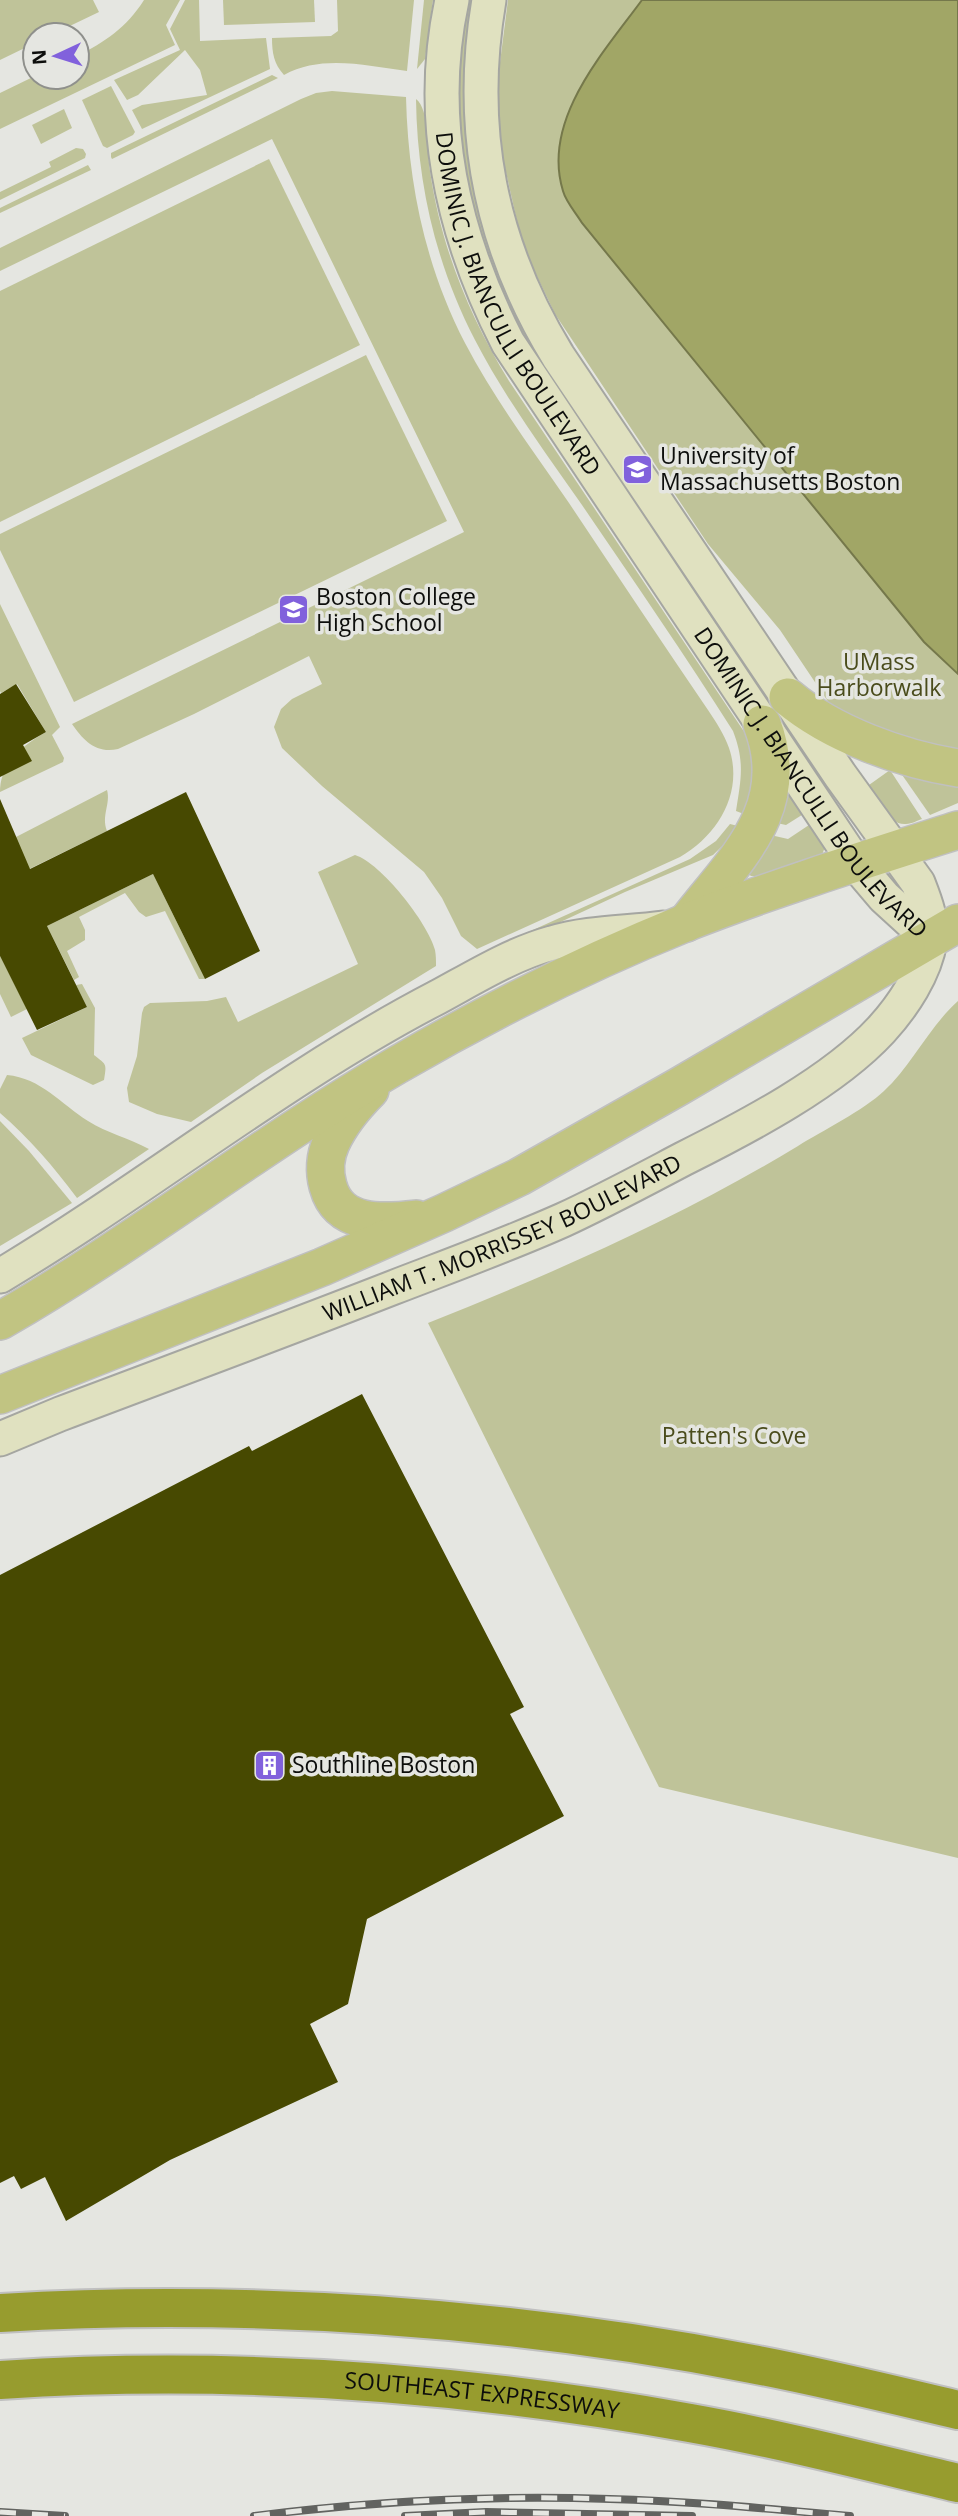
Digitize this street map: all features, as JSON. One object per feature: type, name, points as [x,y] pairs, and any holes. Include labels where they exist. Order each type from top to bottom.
[{"type":"highway","points":[[0,2314],[107,2309],[206,2309],[463,2323],[619,2342],[750,2363],[958,2410]]},
{"type":"highway","name":"SOUTHEAST EXPRESSWAY","points":[[0,2380],[84,2376],[244,2376],[491,2394],[690,2423],[958,2483]]},
{"type":"main road","points":[[788,697],[806,711],[868,742],[905,756],[958,768]]},
{"type":"main road","points":[[685,923],[752,836],[765,812],[771,790],[772,762],[769,742],[762,724]]},
{"type":"main road","points":[[0,1321],[111,1253],[266,1147],[396,1065],[536,991],[685,923],[958,830]]},
{"type":"main road","name":"WILLIAM T. MORRISSEY BOULEVARD","points":[[0,1395],[322,1267],[444,1213],[567,1151],[944,931]]},
{"type":"main road","points":[[396,1065],[363,1097],[335,1135],[326,1162],[328,1190],[338,1206],[362,1220],[397,1221],[444,1213]]},
{"type":"street","name":"DOMINIC J. BIANCULLI BOULEVARD","points":[[452,0],[447,27],[443,85],[445,149],[466,248],[482,291],[508,343],[856,864],[884,897],[944,931]]},
{"type":"street","name":"DOMINIC J. BIANCULLI BOULEVARD","points":[[489,0],[480,76],[482,136],[488,181],[499,228],[514,272],[558,356],[850,789],[896,851],[922,893],[929,922],[944,931]]},
{"type":"street","points":[[0,1276],[114,1205],[339,1054],[417,1007],[515,957],[552,943],[589,935],[654,929],[685,923]]},
{"type":"street","name":"WILLIAM T. MORRISSEY BOULEVARD","points":[[0,1440],[60,1414],[518,1238],[600,1202],[718,1141],[803,1092],[878,1033],[894,1014],[913,984],[926,955],[944,931]]},
{"type":"green space","points":[[0,0],[93,0],[99,12],[80,21],[21,21],[21,50],[0,60]]},
{"type":"green space","points":[[144,0],[180,0],[166,25],[175,45],[91,85],[91,48],[115,33]]},
{"type":"green space","points":[[185,0],[199,0],[200,41],[266,38],[270,69],[142,129],[132,110],[142,105],[207,95],[200,70],[185,50],[138,95],[127,100],[114,80],[180,50],[170,29]]},
{"type":"green space","points":[[223,0],[314,0],[315,22],[224,25]]},
{"type":"green space","points":[[337,0],[414,0],[407,71],[329,63],[284,75],[274,58],[272,38],[331,36],[338,31]]},
{"type":"green space","points":[[424,0],[433,0],[425,59],[417,69]]},
{"type":"green space","points":[[465,0],[476,0],[477,197],[835,792],[827,798],[512,324],[465,190],[456,92]]},
{"type":"green space","name":"UMass Harborwalk","points":[[508,0],[642,0],[595,65],[568,113],[561,139],[559,165],[564,195],[582,223],[924,642],[958,674],[958,759],[928,754],[831,706],[780,630],[708,544],[555,314],[533,268],[519,230],[503,159],[498,78]]},
{"type":"green space","points":[[272,75],[278,78],[112,159],[111,153]]},
{"type":"green space","points":[[21,83],[21,91],[79,91],[0,129],[0,93]]},
{"type":"green space","points":[[111,86],[135,132],[107,148],[103,146],[82,100]]},
{"type":"green space","points":[[332,91],[406,97],[410,160],[421,223],[439,284],[465,343],[501,404],[714,719],[727,743],[733,764],[730,796],[724,811],[706,837],[694,848],[680,857],[477,949],[461,936],[442,898],[424,872],[322,786],[282,748],[274,727],[281,709],[292,699],[322,684],[309,656],[118,749],[97,748],[72,724],[464,532],[272,139],[0,271],[0,248],[301,99]]},
{"type":"green space","points":[[416,99],[424,112],[426,122],[430,171],[441,227],[469,306],[509,381],[747,736],[756,758],[749,816],[736,811],[741,761],[733,731],[512,404],[461,312],[449,283],[431,223],[420,162]]},
{"type":"green space","points":[[64,109],[72,128],[41,144],[32,125]]},
{"type":"green space","points":[[76,148],[83,149],[85,158],[0,200],[0,192],[51,167],[49,162]]},
{"type":"green space","points":[[269,159],[360,345],[0,522],[0,291]]},
{"type":"green space","points":[[88,165],[91,170],[0,213],[0,208]]},
{"type":"green space","points":[[366,355],[447,521],[74,702],[0,550],[0,534]]},
{"type":"green space","points":[[0,604],[60,727],[52,735],[64,758],[63,762],[0,792],[4,772],[14,756],[46,732],[17,684],[1,693],[0,691]]},
{"type":"green space","points":[[898,769],[958,779],[958,803],[930,815]]},
{"type":"green space","points":[[890,770],[922,819],[908,824],[900,823],[889,816],[880,803],[869,785]]},
{"type":"green space","points":[[785,788],[805,813],[786,825],[772,822]]},
{"type":"green space","points":[[107,790],[107,831],[23,872],[16,837]]},
{"type":"green space","points":[[812,823],[826,844],[822,855],[758,876],[751,876],[745,871],[766,834],[788,839]]},
{"type":"green space","points":[[730,824],[742,827],[713,855],[495,950],[495,947],[690,859],[716,841]]},
{"type":"green space","points":[[355,855],[366,860],[390,881],[413,910],[431,938],[436,966],[262,1073],[191,1122],[157,1114],[129,1102],[127,1088],[137,1056],[142,1013],[144,1007],[150,1003],[207,1001],[226,997],[238,1022],[358,964],[318,872]]},
{"type":"green space","points":[[153,874],[205,979],[199,979],[165,911],[146,917],[125,893],[79,917],[85,930],[85,940],[67,951],[79,977],[74,980],[47,926]]},
{"type":"green space","points":[[0,956],[27,1009],[11,1017],[0,994]]},
{"type":"green space","points":[[431,980],[430,984],[202,1124],[324,1042]]},
{"type":"green space","points":[[82,984],[95,1008],[94,1055],[105,1067],[104,1080],[93,1085],[31,1055],[22,1038],[87,1007],[76,985]]},
{"type":"green space","name":"Patten's Cove","points":[[958,1001],[958,1858],[659,1787],[428,1323],[523,1284],[663,1220],[754,1172],[866,1106],[894,1081],[938,1022]]},
{"type":"green space","points":[[7,1075],[40,1086],[95,1125],[149,1149],[77,1198],[41,1153],[0,1113],[0,1089]]},
{"type":"green space","points":[[0,1121],[72,1203],[0,1246]]},
{"type":"shaded area","points":[[642,0],[958,0],[958,674],[924,642],[582,223],[564,195],[559,165],[561,139],[568,113],[595,65]]},
{"type":"building","points":[[16,684],[46,732],[23,745],[32,761],[0,777],[0,694]]},
{"type":"building","points":[[186,792],[260,951],[205,979],[153,874],[47,926],[87,1007],[37,1030],[0,956],[0,799],[30,869]]},
{"type":"building","name":"Southline Boston","points":[[362,1394],[524,1707],[510,1714],[564,1816],[367,1919],[348,2004],[310,2024],[338,2082],[170,2160],[66,2221],[45,2177],[21,2189],[14,2176],[0,2183],[0,1575],[249,1446],[252,1451]]},
{"type":"railway","points":[[254,2516],[387,2503],[521,2498],[670,2502],[850,2516]]},
{"type":"railway","points":[[0,2512],[65,2516]]},
{"type":"railway","points":[[405,2516],[486,2512],[692,2516]]},
{"type":"place","name":"University of Massachusetts Boston","points":[[637,469]]},
{"type":"place","name":"Boston College High School","points":[[293,610]]},
{"type":"place","name":"Southline Boston","points":[[269,1765]]}]
